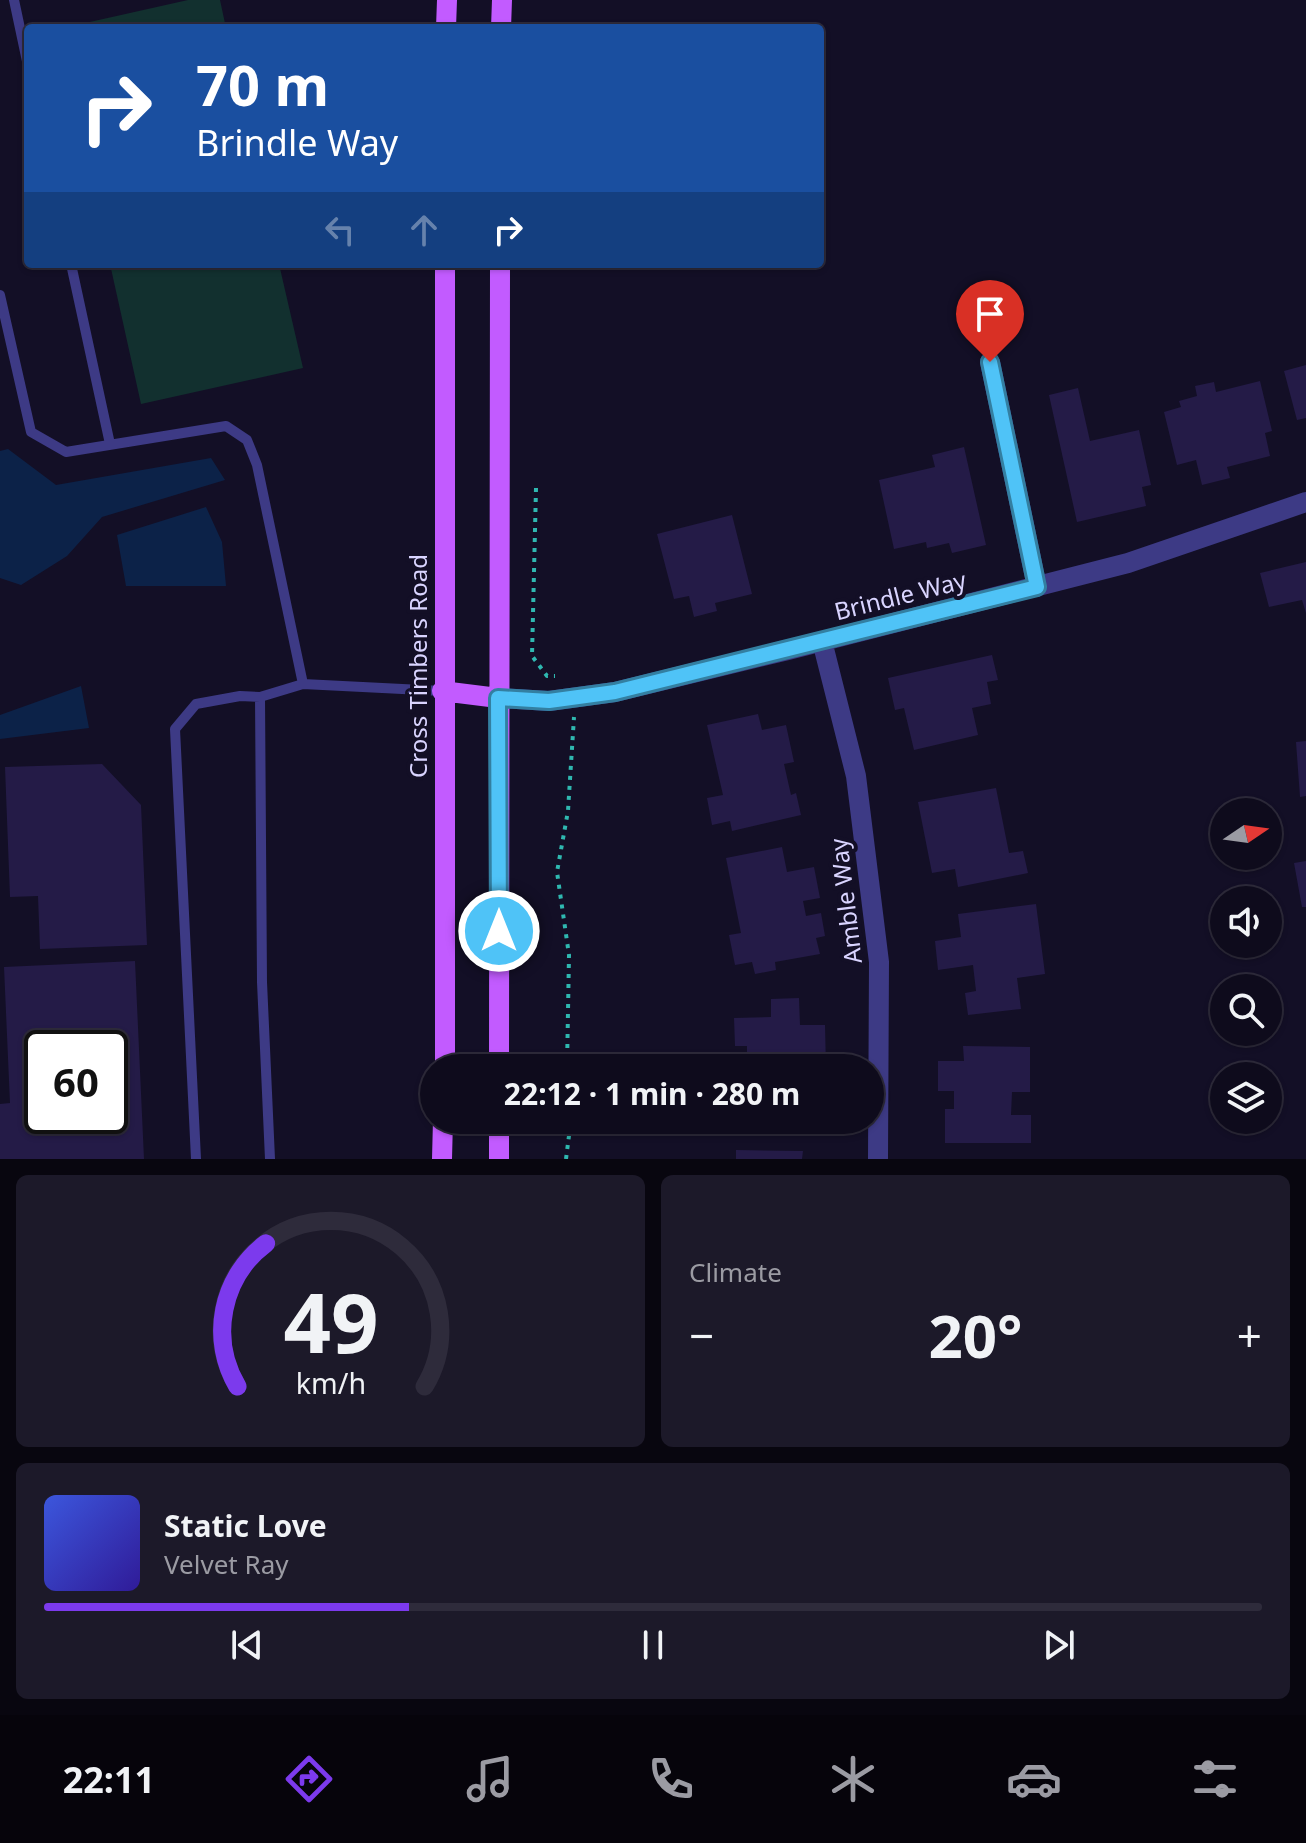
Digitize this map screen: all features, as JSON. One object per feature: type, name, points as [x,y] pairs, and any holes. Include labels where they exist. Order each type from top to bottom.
[{"type":"main road","points":[[446,24],[447,0]]},
{"type":"main road","points":[[501,24],[502,0]]},
{"type":"main road","name":"Cross Timbers Road","points":[[445,268],[442,691],[445,1054]]},
{"type":"main road","points":[[499,1054],[500,268]]},
{"type":"main road","points":[[442,691],[498,698]]},
{"type":"main road","points":[[442,1159],[443,1134]]},
{"type":"main road","points":[[499,1134],[499,1159]]},
{"type":"street","points":[[990,362],[1037,587]]},
{"type":"street","name":"Brindle Way","points":[[498,698],[549,701],[615,692],[1128,563],[1306,502]]},
{"type":"street","name":"Amble Way","points":[[822,641],[856,776],[879,962],[878,1159]]},
{"type":"lane","points":[[14,0],[24,47]]},
{"type":"lane","points":[[72,268],[110,444]]},
{"type":"lane","points":[[0,295],[31,432],[66,452],[226,426],[247,440],[257,465],[303,684]]},
{"type":"lane","points":[[196,1159],[175,729],[196,704],[240,696],[260,697],[303,684],[442,691]]},
{"type":"lane","points":[[260,697],[262,982],[270,1159]]},
{"type":"path","points":[[536,488],[532,656],[547,676],[571,676],[574,697],[575,742],[557,872],[569,955],[567,1054]]},
{"type":"path","points":[[566,1159],[569,1134]]},
{"type":"green space","points":[[188,0],[220,0],[225,24],[81,24]]},
{"type":"green space","points":[[111,268],[280,268],[303,368],[141,404]]},
{"type":"water","points":[[8,449],[56,485],[211,458],[225,480],[102,517],[67,556],[21,585],[0,578],[0,451]]},
{"type":"water","points":[[206,507],[222,542],[226,586],[126,586],[117,535]]},
{"type":"water","points":[[81,686],[89,728],[0,739],[0,715]]},
{"type":"building","points":[[1306,365],[1306,418],[1297,420],[1284,371]]},
{"type":"building","points":[[1260,381],[1272,431],[1265,433],[1270,456],[1227,467],[1230,478],[1202,485],[1196,460],[1177,465],[1164,412],[1181,407],[1179,401],[1197,396],[1195,386],[1214,382],[1216,392]]},
{"type":"building","points":[[1078,388],[1090,441],[1139,430],[1151,485],[1142,487],[1146,506],[1077,522],[1049,395]]},
{"type":"building","points":[[964,447],[986,545],[952,553],[949,543],[927,548],[926,542],[894,549],[879,480],[935,467],[932,455]]},
{"type":"building","points":[[732,515],[752,594],[715,603],[717,611],[694,617],[689,596],[674,599],[657,534]]},
{"type":"building","points":[[1306,562],[1306,613],[1302,600],[1269,607],[1260,573]]},
{"type":"building","points":[[992,655],[998,680],[987,682],[991,704],[972,708],[978,735],[914,750],[904,708],[895,710],[888,678]]},
{"type":"building","points":[[758,714],[762,730],[786,725],[794,762],[784,764],[791,795],[796,793],[801,815],[732,831],[730,821],[712,825],[707,798],[723,795],[707,725]]},
{"type":"building","points":[[1306,741],[1306,796],[1300,797],[1296,742]]},
{"type":"building","points":[[102,764],[141,805],[147,945],[40,949],[38,896],[10,897],[5,767]]},
{"type":"building","points":[[996,788],[1009,853],[1023,851],[1028,873],[958,887],[955,869],[932,873],[918,802]]},
{"type":"building","points":[[782,847],[787,872],[814,867],[820,898],[803,901],[806,916],[821,913],[825,936],[816,938],[820,954],[775,962],[776,970],[755,974],[752,962],[735,965],[729,935],[741,933],[726,858]]},
{"type":"building","points":[[1306,861],[1306,907],[1302,907],[1294,863]]},
{"type":"building","points":[[1036,904],[1045,974],[1017,978],[1021,1009],[968,1015],[965,993],[976,991],[973,965],[938,970],[935,941],[961,937],[958,914]]},
{"type":"building","points":[[135,961],[144,1159],[0,1159],[0,1104],[10,1103],[4,967]]},
{"type":"building","points":[[799,998],[800,1025],[825,1025],[826,1054],[747,1054],[747,1046],[735,1046],[734,1018],[771,1017],[771,999]]},
{"type":"building","points":[[963,1046],[1030,1047],[1030,1092],[1012,1092],[1011,1115],[1031,1115],[1031,1143],[945,1143],[945,1109],[954,1109],[954,1091],[938,1091],[938,1061],[964,1061]]},
{"type":"building","points":[[736,1150],[803,1151],[802,1159],[736,1159]]},
{"type":"route","points":[[499,931],[498,698],[549,701],[615,692],[1037,587],[990,362]]}]
